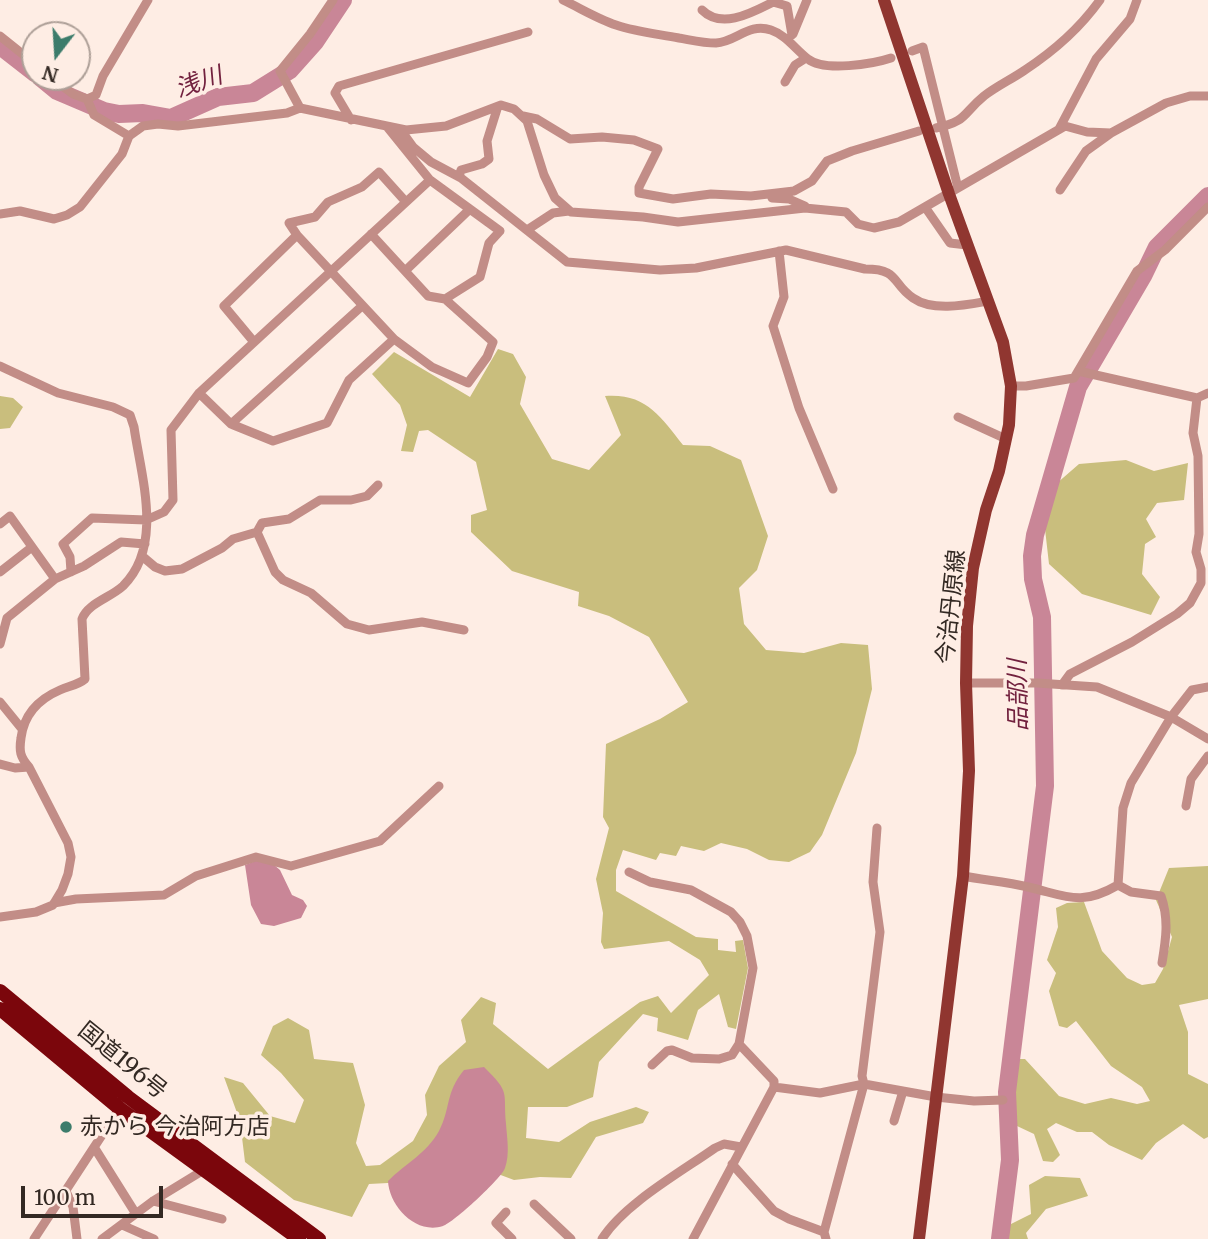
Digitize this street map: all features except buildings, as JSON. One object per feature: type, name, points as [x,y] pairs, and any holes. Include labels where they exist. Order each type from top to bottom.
[{"type":"highway","name":"国道196号","points":[[0,990],[124,1102]]},
{"type":"highway","name":"国道196号","points":[[0,1009],[209,1167],[299,1239]]},
{"type":"highway","name":"国道196号","points":[[209,1167],[319,1239]]},
{"type":"main road","name":"今治丹原線","points":[[884,0],[953,191],[967,245],[1003,342],[1010,386],[1006,439],[973,568],[967,626],[969,771],[963,876],[919,1239]]},
{"type":"street","points":[[69,91],[87,99],[96,95],[103,76],[148,0]]},
{"type":"street","points":[[300,108],[280,71],[333,0]]},
{"type":"street","points":[[563,0],[614,24],[639,31],[717,43],[735,38],[753,27],[771,30],[791,38]]},
{"type":"street","points":[[791,38],[807,0]]},
{"type":"street","points":[[939,127],[960,121],[983,97],[1027,69],[1070,36],[1100,0]]},
{"type":"street","points":[[1059,130],[1096,59],[1130,19],[1137,0]]},
{"type":"street","points":[[702,10],[706,15],[726,19],[746,15],[774,2],[787,6],[791,38],[810,62],[837,66],[876,63],[891,58]]},
{"type":"street","points":[[351,120],[335,93],[339,86],[528,32]]},
{"type":"street","points":[[0,36],[21,53]]},
{"type":"street","points":[[912,51],[923,47],[953,191]]},
{"type":"street","points":[[785,82],[795,65],[806,58]]},
{"type":"street","points":[[1060,190],[1086,151],[1111,133],[1166,103],[1190,96],[1208,96]]},
{"type":"street","points":[[87,99],[94,116],[130,136]]},
{"type":"street","points":[[0,214],[20,211],[54,219],[67,215],[80,207],[122,154],[130,136],[143,126],[178,126],[288,113],[300,108],[400,129],[446,126],[498,106],[514,109],[527,121],[544,176],[555,198],[569,211]]},
{"type":"street","points":[[458,177],[461,170],[489,159],[487,141],[498,106]]},
{"type":"street","points":[[521,116],[537,119],[570,139],[602,137],[634,140],[658,149],[639,192],[673,199],[711,194],[789,199],[810,209]]},
{"type":"street","points":[[527,230],[553,213],[569,211],[677,222],[810,209],[846,212],[858,224],[874,228],[899,222],[1065,126],[1087,132],[1111,133]]},
{"type":"street","points":[[388,128],[430,180],[500,230],[489,243],[480,278],[445,299]]},
{"type":"street","points":[[400,129],[413,147],[431,162],[458,177],[567,262],[660,270],[696,268],[786,250],[865,269],[878,269],[893,275],[911,297],[925,304],[960,305],[988,301]]},
{"type":"street","points":[[751,196],[794,191],[812,181],[827,161],[919,131]]},
{"type":"street","points":[[371,234],[428,296],[445,299],[493,342],[468,383],[432,367],[394,339],[330,272],[289,223],[315,217],[328,202],[362,187],[379,172],[406,202]]},
{"type":"street","points":[[71,572],[70,557],[62,544],[92,519],[146,520],[164,512],[173,500],[172,430],[199,393],[430,180]]},
{"type":"street","points":[[925,207],[950,243],[967,245]]},
{"type":"street","points":[[1010,386],[1074,378],[1137,271],[1165,250],[1208,207]]},
{"type":"street","points":[[405,271],[470,209]]},
{"type":"street","points":[[254,342],[224,306],[297,235]]},
{"type":"street","points":[[779,251],[784,277],[784,297],[773,326],[799,408],[833,489]]},
{"type":"street","points":[[231,424],[362,306]]},
{"type":"street","points":[[199,393],[231,424],[273,441],[327,423],[349,380],[394,339]]},
{"type":"street","points":[[0,366],[58,393],[113,407],[130,415],[134,427],[146,520],[142,556],[123,586],[85,611],[82,619],[85,679],[41,700],[29,713],[22,729],[19,749],[21,757],[29,767],[68,843],[71,857],[62,890],[54,903]]},
{"type":"street","points":[[1078,371],[1197,398],[1208,393]]},
{"type":"street","points":[[1062,685],[1070,674],[1132,642],[1177,614],[1190,603],[1204,583],[1196,552],[1203,461],[1192,433],[1197,398]]},
{"type":"street","points":[[958,417],[1006,439]]},
{"type":"street","points":[[142,556],[155,567],[165,571],[182,569],[233,540],[257,532],[262,523],[289,519],[320,500],[351,500],[367,496],[378,485]]},
{"type":"street","points":[[0,524],[10,516],[55,579]]},
{"type":"street","points":[[257,532],[275,572],[283,580],[311,593],[331,613],[347,624],[369,630],[422,622],[464,630]]},
{"type":"street","points":[[0,644],[4,615],[55,579],[121,542],[145,544]]},
{"type":"street","points":[[0,572],[32,547]]},
{"type":"street","points":[[966,683],[1097,687],[1171,717],[1208,739]]},
{"type":"street","points":[[1118,885],[1123,808],[1131,783],[1171,717],[1192,690],[1208,687]]},
{"type":"street","points":[[0,702],[22,729]]},
{"type":"street","points":[[1186,806],[1191,779],[1208,756]]},
{"type":"street","points":[[0,764],[15,768],[29,767]]},
{"type":"street","points":[[0,917],[36,912],[54,903],[76,899],[164,895],[196,876],[256,858],[291,866],[380,841],[439,786]]},
{"type":"street","points":[[732,1164],[774,1211],[825,1236],[864,1084],[862,1076],[880,932],[873,882],[877,828]]},
{"type":"street","points":[[629,872],[650,882],[691,890],[731,912],[747,936],[753,968],[738,1044],[732,1055],[719,1059],[692,1058],[672,1050],[667,1051],[652,1065]]},
{"type":"street","points":[[963,876],[1029,887],[1069,899],[1106,892],[1118,885]]},
{"type":"street","points":[[1118,885],[1131,892],[1161,896],[1167,912],[1162,963]]},
{"type":"street","points":[[693,1239],[774,1087],[774,1081],[738,1044]]},
{"type":"street","points":[[774,1087],[820,1093],[864,1084],[936,1097],[974,1101],[1003,1100]]},
{"type":"street","points":[[894,1121],[903,1091]]},
{"type":"street","points":[[34,1239],[124,1102]]},
{"type":"street","points":[[603,1239],[612,1224],[715,1148],[724,1144],[741,1147]]},
{"type":"street","points":[[94,1147],[136,1214]]},
{"type":"street","points":[[102,1239],[153,1201],[209,1167]]},
{"type":"street","points":[[66,1191],[73,1206],[77,1239]]},
{"type":"street","points":[[153,1201],[222,1219]]},
{"type":"street","points":[[534,1204],[571,1239]]},
{"type":"street","points":[[506,1212],[496,1223],[512,1239]]},
{"type":"street","points":[[122,1225],[154,1239]]},
{"type":"shaded area","points":[[498,349],[513,354],[526,377],[520,404],[552,459],[589,470],[621,435],[605,396],[619,396],[631,398],[651,408],[683,445],[710,446],[741,460],[768,536],[757,570],[739,588],[744,624],[766,650],[804,653],[841,643],[868,645],[872,689],[856,753],[822,835],[810,852],[789,862],[769,860],[747,849],[721,843],[704,851],[681,846],[676,856],[660,853],[656,860],[623,850],[616,870],[616,891],[696,937],[718,939],[718,950],[736,952],[735,941],[743,940],[748,968],[736,1029],[728,1027],[719,994],[698,1010],[688,1040],[657,1031],[658,1018],[643,1014],[599,1062],[593,1097],[567,1107],[528,1107],[526,1138],[559,1142],[590,1122],[636,1107],[649,1112],[643,1123],[596,1137],[571,1178],[514,1180],[482,1168],[407,1182],[369,1184],[352,1217],[294,1200],[245,1162],[240,1121],[224,1077],[243,1083],[270,1116],[295,1123],[304,1100],[261,1055],[273,1026],[288,1018],[309,1030],[314,1059],[353,1063],[365,1105],[356,1143],[366,1166],[380,1165],[413,1141],[427,1115],[425,1095],[439,1066],[466,1042],[461,1020],[481,997],[496,1003],[493,1024],[548,1069],[640,1002],[658,996],[671,1013],[709,975],[700,960],[669,941],[604,949],[601,942],[603,913],[596,879],[609,828],[603,817],[606,744],[660,719],[688,702],[649,637],[609,616],[578,606],[579,592],[512,571],[471,532],[471,515],[487,510],[476,462],[428,430],[419,431],[413,452],[401,451],[407,425],[400,405],[372,374],[394,352],[470,397]]},
{"type":"shaded area","points":[[0,396],[13,398],[23,407],[10,428],[0,429]]},
{"type":"shaded area","points":[[1126,460],[1154,471],[1188,463],[1184,500],[1157,503],[1146,519],[1156,537],[1145,544],[1142,574],[1160,597],[1151,615],[1082,594],[1049,564],[1045,529],[1056,484],[1079,464]]},
{"type":"shaded area","points":[[258,860],[273,864],[280,870],[292,895],[303,900],[307,906],[301,918],[274,926],[261,924],[251,905],[245,865]]},
{"type":"shaded area","points":[[1208,866],[1208,999],[1179,1005],[1188,1032],[1188,1074],[1208,1084],[1208,1137],[1204,1139],[1183,1124],[1156,1143],[1142,1160],[1109,1145],[1092,1132],[1077,1132],[1056,1123],[1047,1129],[1060,1155],[1053,1162],[1043,1161],[1034,1134],[1017,1126],[1010,1092],[1015,1059],[1025,1059],[1059,1096],[1085,1104],[1111,1098],[1137,1104],[1150,1101],[1142,1087],[1111,1066],[1076,1021],[1067,1028],[1059,1026],[1049,991],[1056,973],[1047,960],[1058,927],[1056,908],[1067,903],[1084,902],[1102,951],[1127,978],[1142,985],[1155,983],[1163,969],[1172,937],[1156,900],[1169,868]]},
{"type":"shaded area","points":[[484,1067],[504,1093],[508,1146],[505,1168],[487,1190],[448,1223],[433,1228],[423,1226],[405,1216],[398,1208],[388,1181],[434,1139],[443,1123],[454,1086],[464,1070]]},
{"type":"shaded area","points":[[1045,1176],[1080,1178],[1088,1196],[1046,1209],[1026,1233],[1028,1239],[1005,1239],[1007,1226],[1031,1214],[1029,1185]]},
{"type":"waterway","name":"浅川","points":[[57,91],[104,111],[171,118],[218,97],[253,93],[290,70],[315,42],[343,0]]},
{"type":"waterway","name":"浅川","points":[[0,46],[21,62]]},
{"type":"waterway","name":"品部川","points":[[1000,1239],[1010,1160],[1007,1092],[1045,786],[1042,617],[1033,579],[1032,556],[1035,535],[1078,387],[1157,247],[1208,196]]},
{"type":"place","name":"赤から 今治阿方店","points":[[66,1127]]}]
